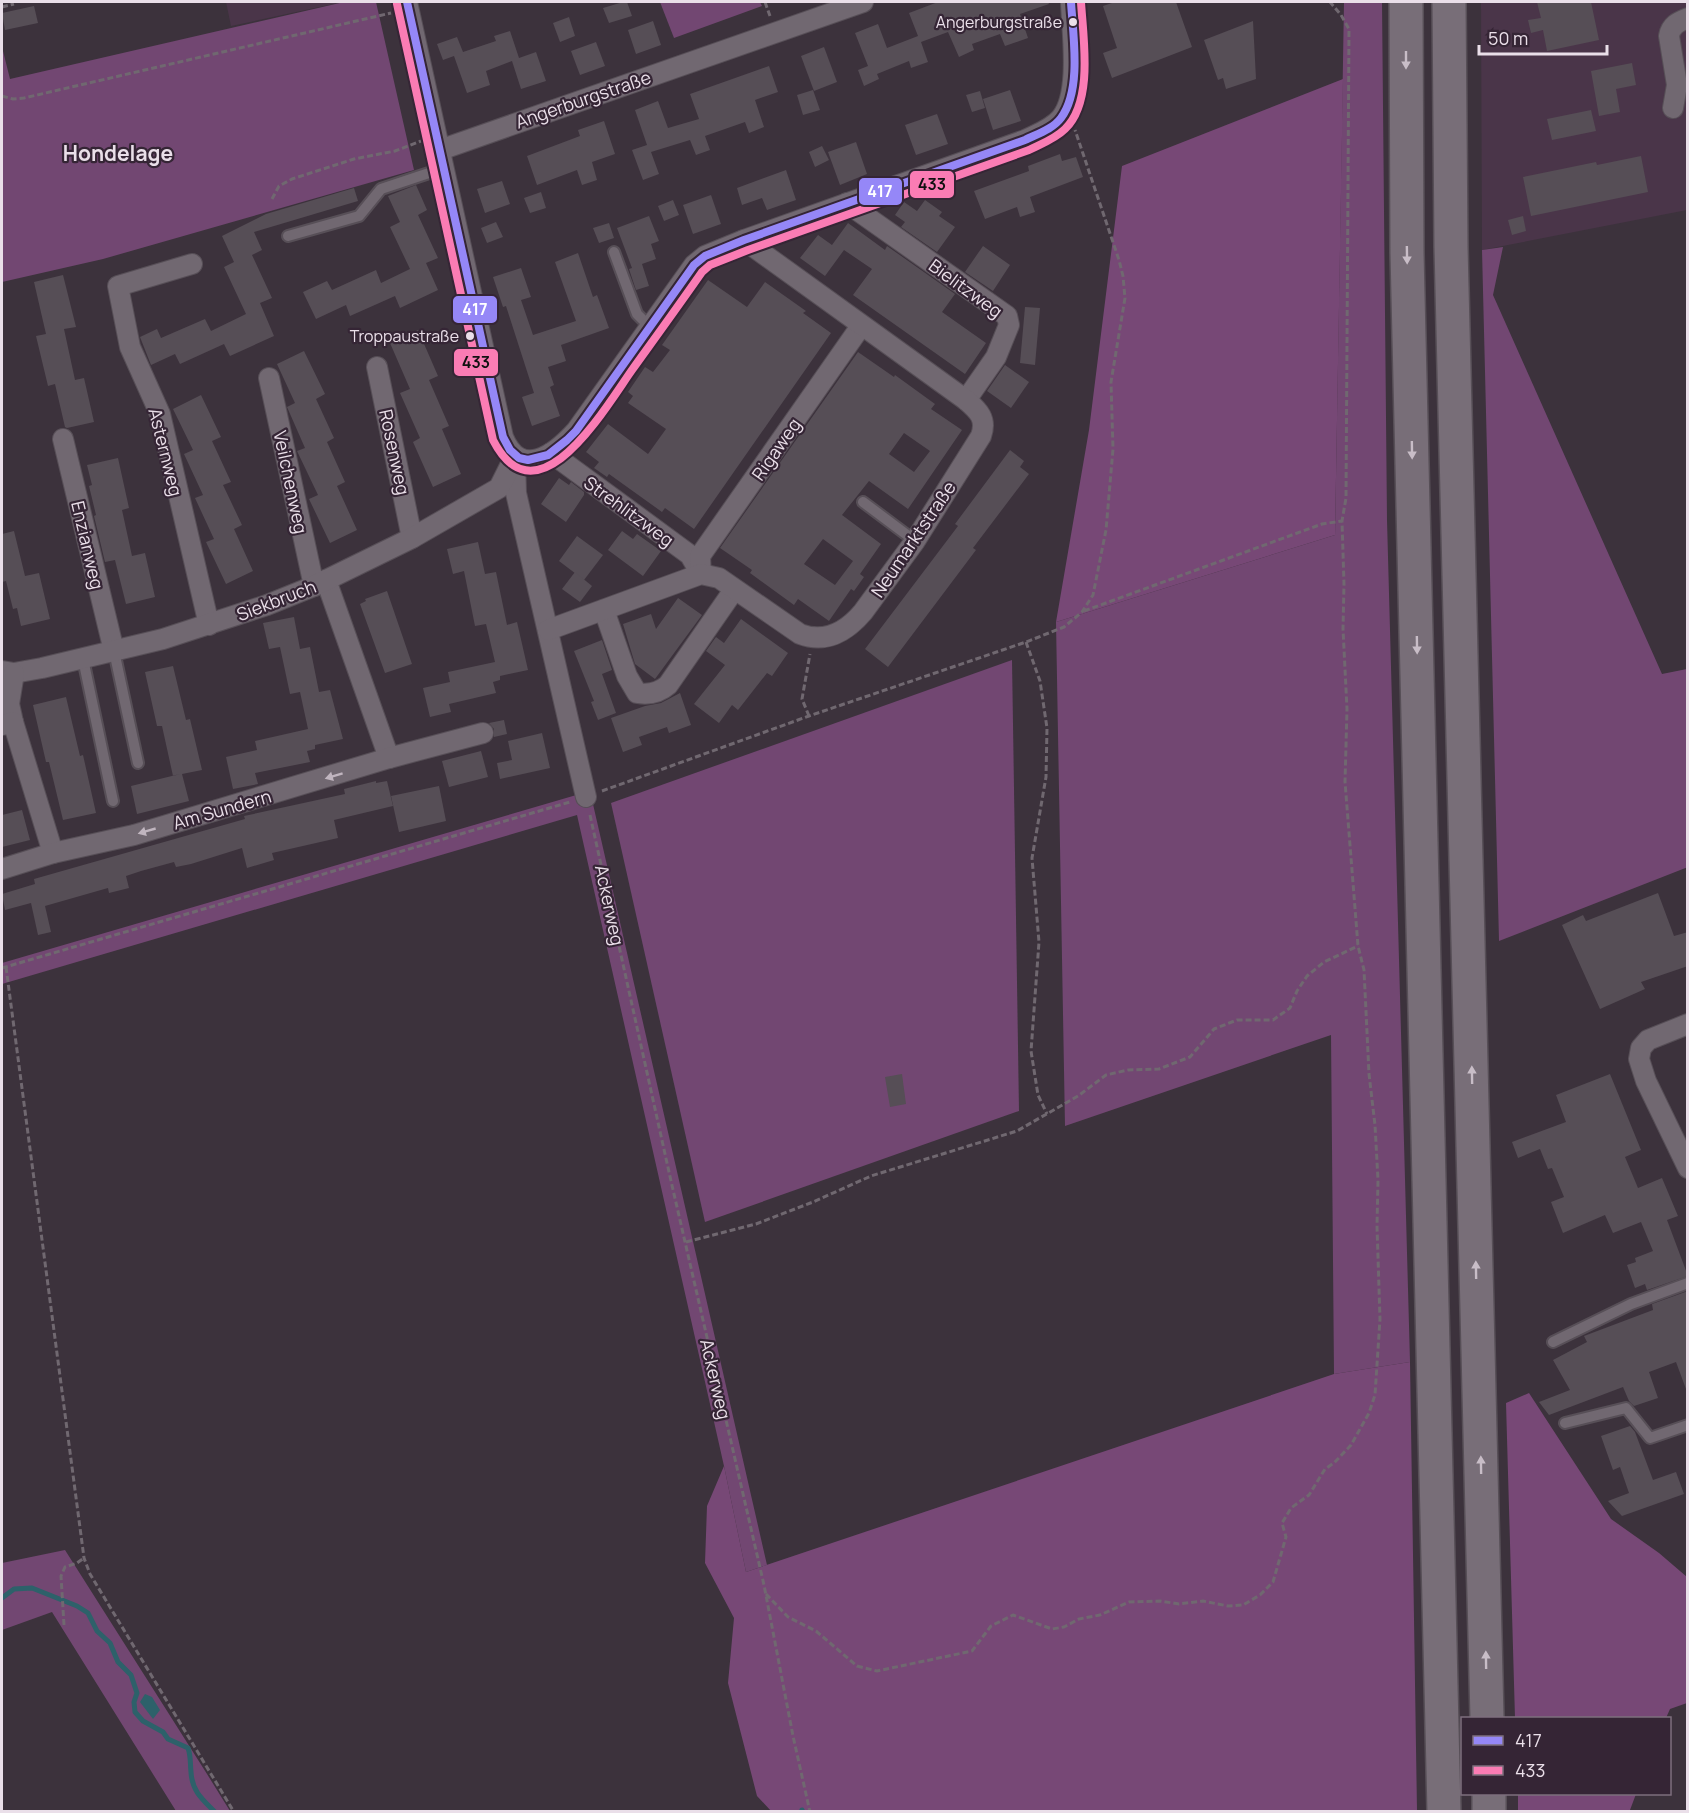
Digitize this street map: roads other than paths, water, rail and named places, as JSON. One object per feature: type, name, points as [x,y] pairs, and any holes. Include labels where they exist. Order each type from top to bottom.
[{"type":"highway","points":[[1406,2],[1407,254],[1444,1812]]},
{"type":"highway","points":[[1449,2],[1451,247],[1487,1717]]},
{"type":"highway","points":[[1489,1795],[1489,1812]]},
{"type":"street","name":"Angerburgstraße","points":[[440,151],[863,2]]},
{"type":"street","points":[[408,5],[503,437],[509,451],[515,456],[528,460],[551,453],[576,431],[694,265],[705,256],[1025,140],[1050,127],[1061,117],[1068,105],[1072,71],[1071,2]]},
{"type":"street","points":[[1673,108],[1677,85],[1669,36],[1674,25],[1688,18]]},
{"type":"street","name":"Bielitzweg","points":[[847,203],[1007,316],[1009,325],[996,357],[966,400]]},
{"type":"street","name":"Neumarktstraße","points":[[734,590],[783,624],[810,637],[837,634],[854,622],[915,541],[984,428],[981,414],[966,400],[744,240]]},
{"type":"street","name":"Asternweg","points":[[192,264],[118,286],[130,347],[160,414],[209,625]]},
{"type":"street","name":"Rigaweg","points":[[701,574],[700,556],[861,326]]},
{"type":"street","name":"Rosenweg","points":[[377,367],[412,538]]},
{"type":"street","name":"Veilchenweg","points":[[268,378],[320,583]]},
{"type":"street","name":"Enzianweg","points":[[63,439],[114,651]]},
{"type":"street","name":"Strehlitzweg","points":[[551,453],[690,555],[701,574]]},
{"type":"street","points":[[515,456],[516,493],[586,797]]},
{"type":"street","name":"Siekbruch","points":[[8,672],[114,651],[209,625],[320,583],[412,538],[499,488],[515,456]]},
{"type":"street","points":[[548,630],[701,574],[719,578],[734,590],[668,685],[662,690],[645,694],[637,693],[627,676],[604,610]]},
{"type":"street","points":[[320,583],[389,758]]},
{"type":"street","points":[[8,672],[7,723],[53,853]]},
{"type":"street","name":"Am Sundern","points":[[2,869],[53,853],[93,846],[166,826],[389,758],[483,733]]},
{"type":"street","points":[[1688,1024],[1648,1040],[1641,1048],[1639,1059],[1646,1082],[1688,1168]]},
{"type":"lane","points":[[288,236],[359,216],[381,189],[440,151]]},
{"type":"lane","points":[[614,252],[637,314],[650,327]]},
{"type":"lane","points":[[863,502],[915,541]]},
{"type":"lane","points":[[114,651],[138,763]]},
{"type":"lane","points":[[83,658],[113,801]]},
{"type":"lane","points":[[1553,1341],[1631,1304],[1688,1283]]},
{"type":"lane","points":[[1565,1423],[1626,1408],[1650,1438],[1688,1425]]},
{"type":"water","points":[[145,1694],[152,1697],[160,1710],[153,1719],[140,1702]]},
{"type":"waterway","points":[[2,1598],[14,1589],[32,1588],[77,1606],[88,1613],[97,1631],[110,1643],[118,1662],[131,1675],[137,1693],[134,1702],[135,1712],[143,1721],[163,1732],[168,1739],[188,1748],[193,1784],[198,1794],[215,1812]]},
{"type":"place","name":"Angerburgstraße","points":[[1073,22]]},
{"type":"place","name":"Troppaustraße","points":[[470,336]]},
{"type":"district","name":"Hondelage","points":[[118,153]]}]
